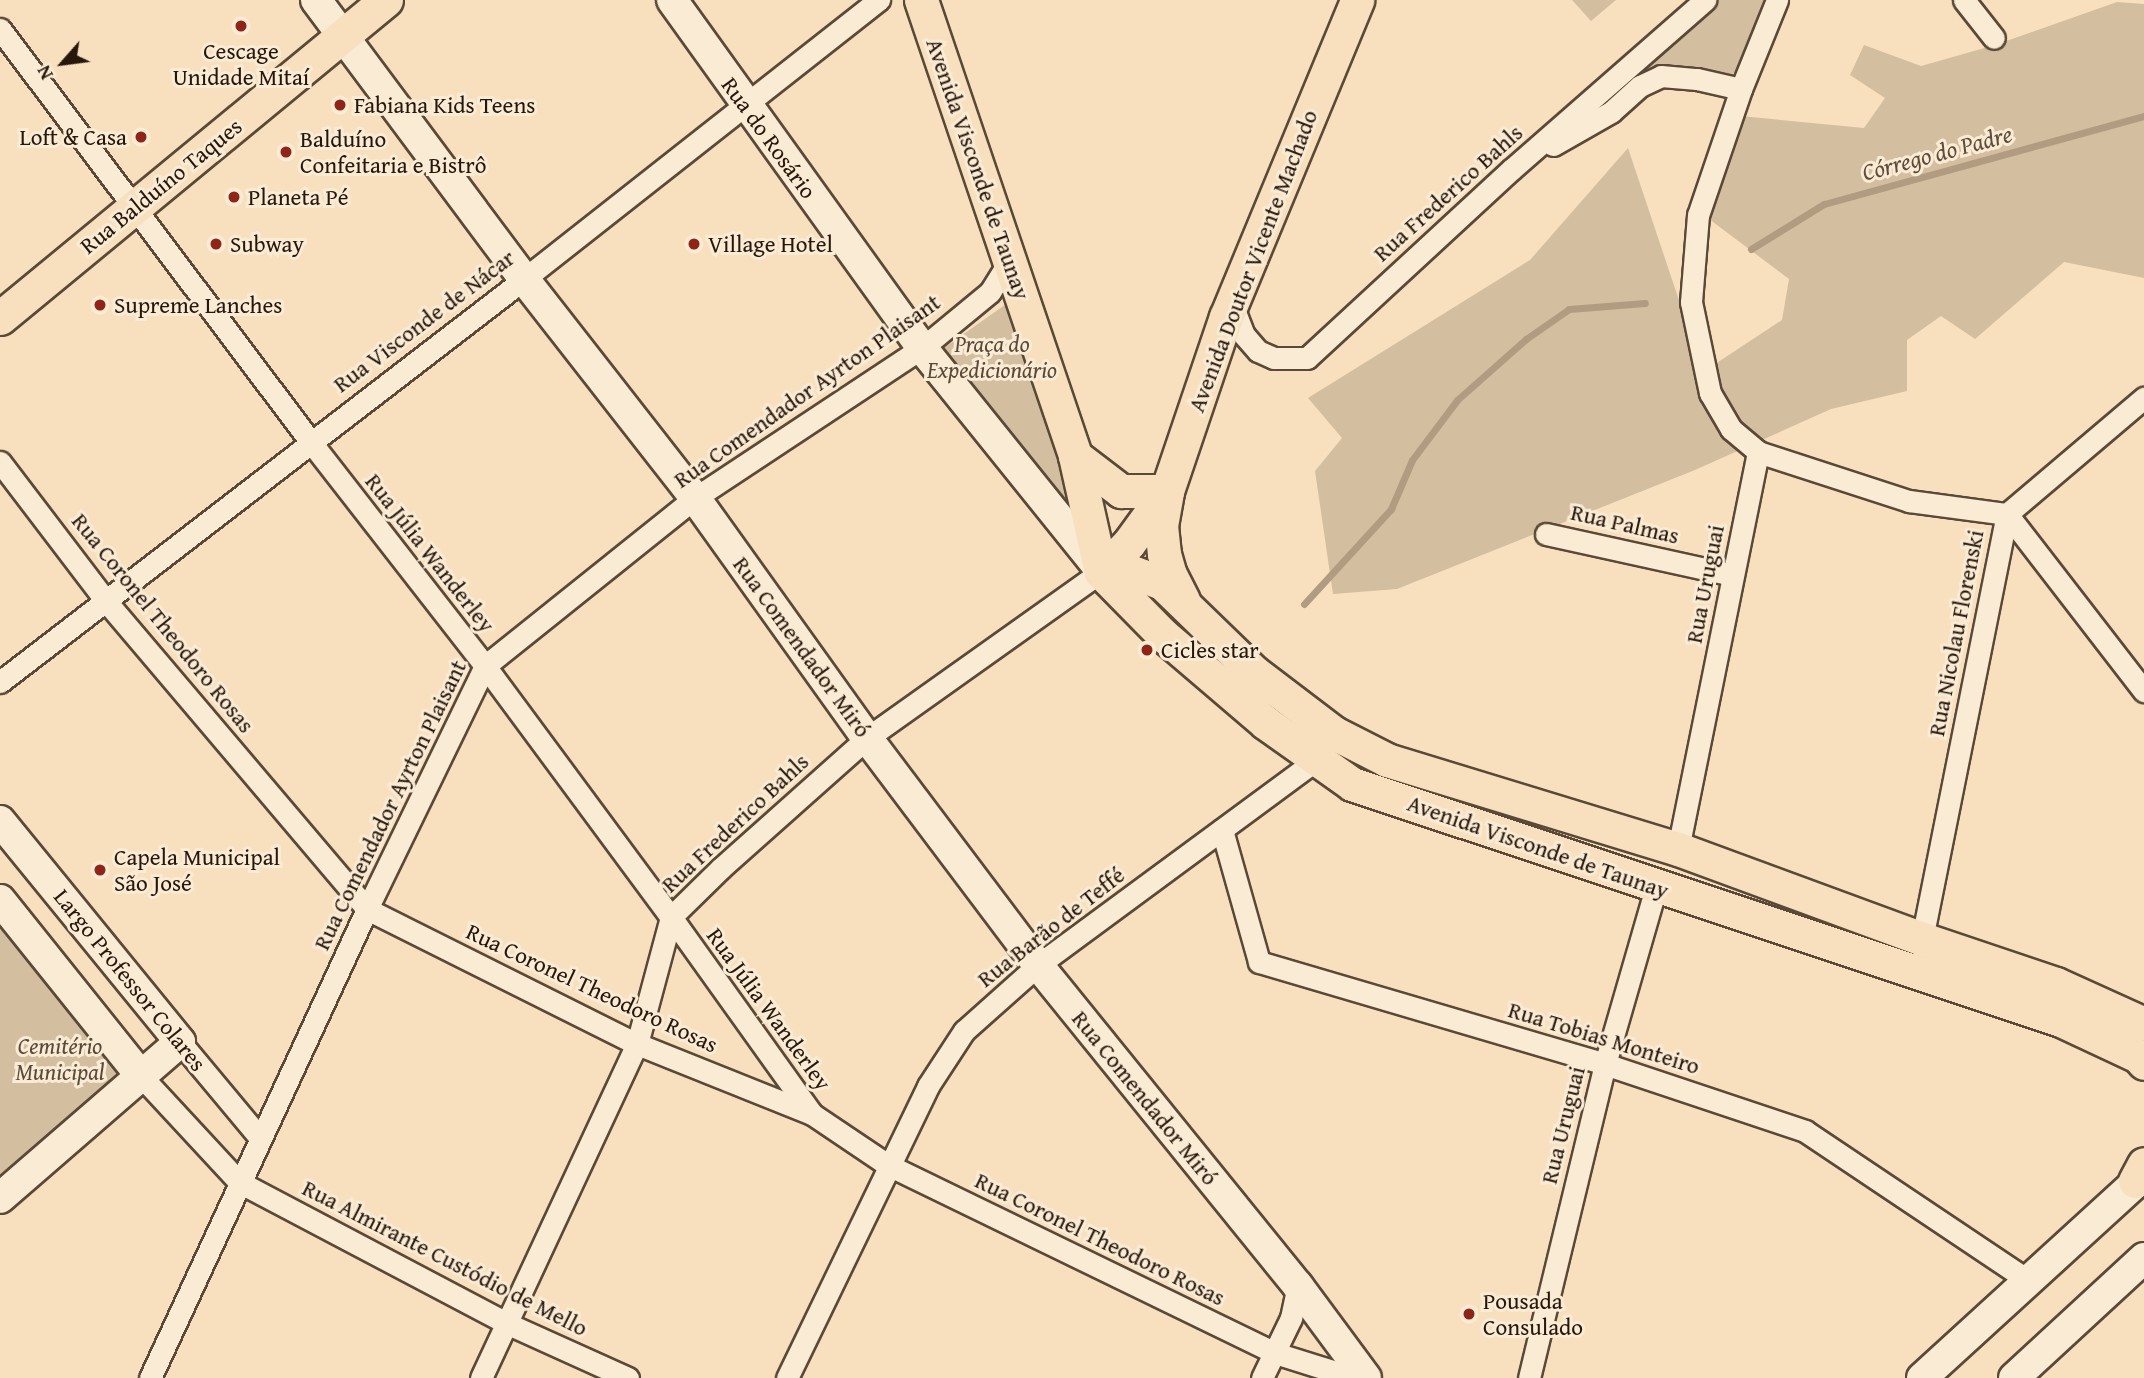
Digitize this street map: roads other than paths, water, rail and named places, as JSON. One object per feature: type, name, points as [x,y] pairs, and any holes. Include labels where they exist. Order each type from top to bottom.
[{"type":"main road","name":"Rua Comendador Miró","points":[[316,0],[523,279],[695,499],[867,738],[1038,965],[1298,1286],[1366,1378]]},
{"type":"main road","name":"Rua Balduíno Taques","points":[[0,318],[386,0]]},
{"type":"main road","name":"Rua do Rosário","points":[[672,0],[744,104],[922,348],[1101,572]]},
{"type":"main road","name":"Avenida Visconde de Taunay","points":[[921,0],[1075,456],[1101,572],[1163,635],[1266,723],[1352,784],[2061,1020],[2138,1056],[2144,1063]]},
{"type":"main road","name":"Avenida Doutor Vicente Machado","points":[[1186,605],[1170,575],[1164,554],[1161,526],[1167,491],[1232,304],[1357,0]]},
{"type":"main road","points":[[1075,456],[1121,491],[1167,491]]},
{"type":"main road","points":[[1101,572],[1129,543],[1167,491]]},
{"type":"main road","points":[[1101,572],[1132,572],[1147,576],[1162,583],[1186,605]]},
{"type":"main road","name":"Avenida Visconde de Taunay","points":[[1186,605],[1255,673],[1334,733],[1387,760],[1678,849],[1922,939],[2056,984],[2144,1024]]},
{"type":"main road","name":"Largo Professor Colares","points":[[0,821],[180,1042]]},
{"type":"main road","points":[[64,899],[28,893],[1,901],[141,1076]]},
{"type":"main road","points":[[0,1198],[180,1042]]},
{"type":"main road","points":[[1923,1378],[2141,1173]]},
{"type":"main road","points":[[2014,1378],[2144,1258]]},
{"type":"street","name":"Rua Visconde de Nácar","points":[[0,682],[523,279],[879,0]]},
{"type":"street","name":"Rua Frederico Bahls","points":[[1232,304],[1244,335],[1258,351],[1274,358],[1307,358],[1512,169],[1705,0]]},
{"type":"street","points":[[1777,0],[1741,89],[1698,215],[1691,302],[1710,393],[1731,429],[1758,452],[1909,501],[2007,514],[2144,691]]},
{"type":"street","points":[[1964,0],[1994,38]]},
{"type":"street","name":"Rua Júlia Wanderley","points":[[0,29],[136,206],[310,441],[485,666],[671,917],[812,1114]]},
{"type":"street","points":[[1512,169],[1611,112],[1640,86],[1661,76],[1697,79],[1741,89]]},
{"type":"street","name":"Rua Comendador Ayrton Plaisant","points":[[150,1378],[367,909],[485,666],[695,499],[922,348],[990,292],[1009,262]]},
{"type":"street","name":"Rua Nicolau Florenski","points":[[1922,939],[2007,514],[2144,398]]},
{"type":"street","name":"Rua Uruguai","points":[[1678,849],[1758,452]]},
{"type":"street","name":"Rua Coronel Theodoro Rosas","points":[[0,462],[106,600],[367,909],[637,1044],[812,1114],[888,1165],[1275,1353],[1355,1378]]},
{"type":"street","name":"Rua Palmas","points":[[1546,534],[1733,575]]},
{"type":"street","name":"Rua Frederico Bahls","points":[[481,1378],[637,1044],[671,917],[721,868],[867,738],[1101,572]]},
{"type":"street","name":"Rua Barão de Teffé","points":[[787,1378],[928,1086],[964,1031],[1038,965],[1317,760]]},
{"type":"street","name":"Rua Tobias Monteiro","points":[[1222,831],[1259,962],[1605,1063],[1805,1131],[2029,1281]]},
{"type":"street","name":"Rua Uruguai","points":[[1529,1378],[1605,1063],[1656,887]]},
{"type":"street","name":"Largo Professor Colares","points":[[180,1042],[260,1138]]},
{"type":"street","points":[[141,1076],[239,1182]]},
{"type":"street","name":"Rua Almirante Custódio de Mello","points":[[239,1182],[506,1323],[628,1378]]},
{"type":"street","points":[[1262,1378],[1291,1318],[1298,1286]]},
{"type":"waterway","name":"Córrego do Padre","points":[[1751,249],[1824,204],[2144,116]]},
{"type":"waterway","name":"Córrego do Padre","points":[[1304,604],[1391,509],[1412,460],[1457,400],[1526,339],[1569,309],[1645,303]]},
{"type":"place","name":"Cescage Unidade Mitaí","points":[[241,26]]},
{"type":"place","name":"Fabiana Kids Teens","points":[[340,105]]},
{"type":"place","name":"Loft & Casa","points":[[141,137]]},
{"type":"place","name":"Balduíno Confeitaria e Bistrô","points":[[286,152]]},
{"type":"place","name":"Planeta Pé","points":[[234,197]]},
{"type":"place","name":"Subway","points":[[216,244]]},
{"type":"place","name":"Village Hotel","points":[[694,244]]},
{"type":"place","name":"Supreme Lanches","points":[[100,305]]},
{"type":"place","name":"Cicles star","points":[[1147,650]]},
{"type":"place","name":"Capela Municipal São José","points":[[100,870]]},
{"type":"place","name":"Pousada Consulado","points":[[1469,1314]]},
{"type":"park label","name":"Praça do Expedicionário","points":[[992,357]]},
{"type":"park label","name":"Cemitério Municipal","points":[[60,1059]]}]
